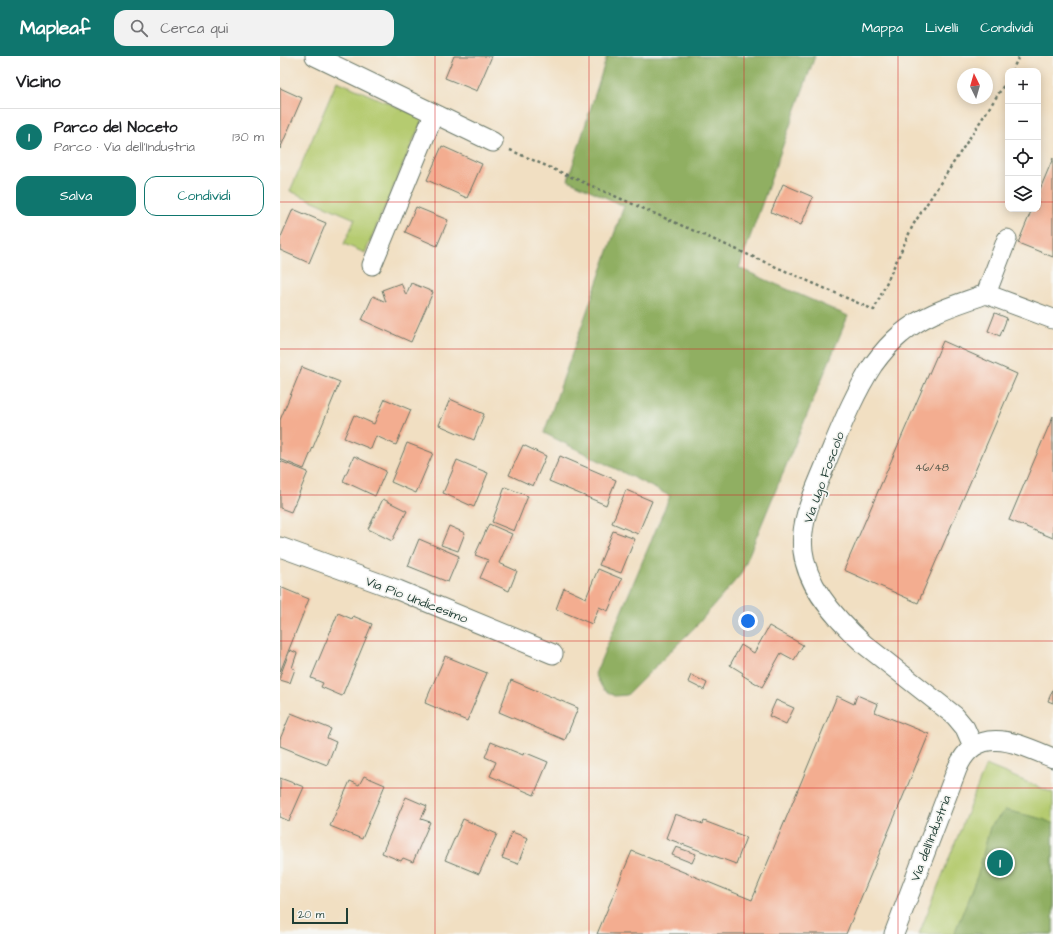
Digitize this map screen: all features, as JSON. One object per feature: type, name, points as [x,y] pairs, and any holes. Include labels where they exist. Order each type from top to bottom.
[{"type":"street","points":[[325,58],[434,114],[493,142]]},
{"type":"street","points":[[372,265],[434,114]]},
{"type":"street","points":[[1008,239],[986,294],[1053,318]]},
{"type":"street","name":"Via Ugo Foscolo","points":[[973,746],[965,728],[955,716],[865,645],[830,609],[821,597],[810,575],[803,552],[802,540],[808,512],[840,430],[864,381],[881,355],[901,333],[928,316],[986,294]]},
{"type":"street","name":"Via Pio Undicesimo","points":[[280,548],[398,590],[553,654]]},
{"type":"street","points":[[973,746],[989,741],[1008,742],[1021,745],[1053,758]]},
{"type":"street","name":"Via dell'Industria","points":[[894,934],[957,768],[966,752],[973,746]]},
{"type":"path","points":[[1013,68],[1019,56]]},
{"type":"path","points":[[493,142],[874,310],[913,225],[1005,84]]},
{"type":"green space","points":[[607,56],[815,56],[739,268],[848,316],[741,574],[697,625],[627,695],[614,696],[603,689],[595,674],[670,496],[544,433],[624,206],[568,180]]},
{"type":"green space","points":[[337,81],[423,118],[365,253],[344,244],[355,219],[290,191]]},
{"type":"green space","points":[[986,765],[1053,793],[1053,934],[919,934]]},
{"type":"green space","points":[[1005,810],[1043,819],[1053,824],[1053,934],[954,934],[978,874],[990,827]]},
{"type":"building","points":[[454,56],[492,56],[477,91],[445,78]]},
{"type":"building","points":[[280,88],[302,98],[280,149]]},
{"type":"building","points":[[442,146],[482,164],[467,198],[427,180]]},
{"type":"building","points":[[1053,158],[1053,257],[1018,243],[1031,212],[1041,212],[1041,187]]},
{"type":"building","points":[[783,184],[813,197],[801,225],[771,212]]},
{"type":"building","points":[[416,207],[448,220],[437,246],[405,232]]},
{"type":"building","points":[[293,209],[326,223],[309,263],[280,250],[280,239]]},
{"type":"building","points":[[401,283],[406,295],[411,283],[433,292],[411,342],[362,320],[373,296],[386,302],[382,290]]},
{"type":"building","points":[[995,313],[1007,318],[1000,336],[988,331]]},
{"type":"building","points":[[943,341],[1017,374],[918,603],[844,570]]},
{"type":"building","points":[[302,367],[340,382],[304,469],[280,459],[280,420]]},
{"type":"building","points":[[385,399],[411,410],[396,445],[376,436],[371,449],[344,438],[354,415],[374,424]]},
{"type":"building","points":[[450,399],[484,414],[474,440],[439,425]]},
{"type":"building","points":[[1053,416],[1053,538],[1009,520]]},
{"type":"building","points":[[407,443],[433,453],[416,493],[391,482]]},
{"type":"building","points":[[523,445],[546,456],[533,486],[509,475]]},
{"type":"building","points":[[354,456],[386,471],[375,496],[343,481]]},
{"type":"building","points":[[560,456],[616,480],[606,505],[549,481]]},
{"type":"building","points":[[457,460],[488,473],[474,507],[443,493]]},
{"type":"building","points":[[280,461],[308,472],[291,512],[280,508]]},
{"type":"building","points":[[505,487],[528,496],[514,531],[492,522]]},
{"type":"building","points":[[626,490],[652,501],[638,534],[612,523]]},
{"type":"building","points":[[383,499],[407,511],[392,541],[368,529]]},
{"type":"building","points":[[489,524],[512,534],[499,563],[517,571],[509,591],[480,578],[488,560],[475,555]]},
{"type":"building","points":[[449,526],[465,533],[458,551],[441,545]]},
{"type":"building","points":[[613,531],[635,539],[621,573],[599,565]]},
{"type":"building","points":[[419,539],[459,556],[448,582],[408,566]]},
{"type":"building","points":[[598,569],[622,579],[608,611],[599,607],[592,624],[556,609],[564,588],[586,598]]},
{"type":"building","points":[[280,587],[309,599],[280,672]]},
{"type":"building","points":[[338,613],[352,619],[353,616],[372,624],[342,696],[321,687],[323,683],[311,678]]},
{"type":"building","points":[[769,626],[803,645],[794,660],[781,653],[762,687],[742,675],[743,673],[730,665],[741,645],[754,653]]},
{"type":"building","points":[[290,650],[297,653],[292,668],[295,669],[290,683],[280,680],[280,676]]},
{"type":"building","points":[[445,656],[487,673],[467,721],[425,703]]},
{"type":"building","points":[[691,675],[707,683],[704,690],[688,682]]},
{"type":"building","points":[[511,680],[578,708],[565,740],[499,712]]},
{"type":"building","points":[[1053,689],[1053,703],[1048,701]]},
{"type":"building","points":[[857,695],[878,704],[875,712],[929,734],[846,934],[597,934],[632,851],[752,900],[837,696],[854,704]]},
{"type":"building","points":[[776,700],[794,708],[786,724],[769,716]]},
{"type":"building","points":[[291,713],[331,729],[327,738],[336,742],[327,765],[280,746],[280,739]]},
{"type":"building","points":[[491,742],[523,755],[524,752],[548,762],[534,795],[490,776],[496,762],[485,757]]},
{"type":"building","points":[[364,776],[385,785],[362,839],[330,826],[350,781],[359,785]]},
{"type":"building","points":[[280,778],[304,787],[289,821],[280,817]]},
{"type":"building","points":[[406,797],[427,806],[421,819],[430,822],[413,862],[403,858],[401,861],[382,853]]},
{"type":"building","points":[[675,814],[703,824],[704,821],[746,837],[736,864],[666,838]]},
{"type":"building","points":[[463,819],[497,834],[479,874],[445,860]]},
{"type":"building","points":[[512,832],[528,838],[518,864],[502,858]]},
{"type":"building","points":[[676,847],[696,854],[692,863],[672,855]]},
{"type":"place","name":"Parco del Noceto","points":[[1000,863]]}]
